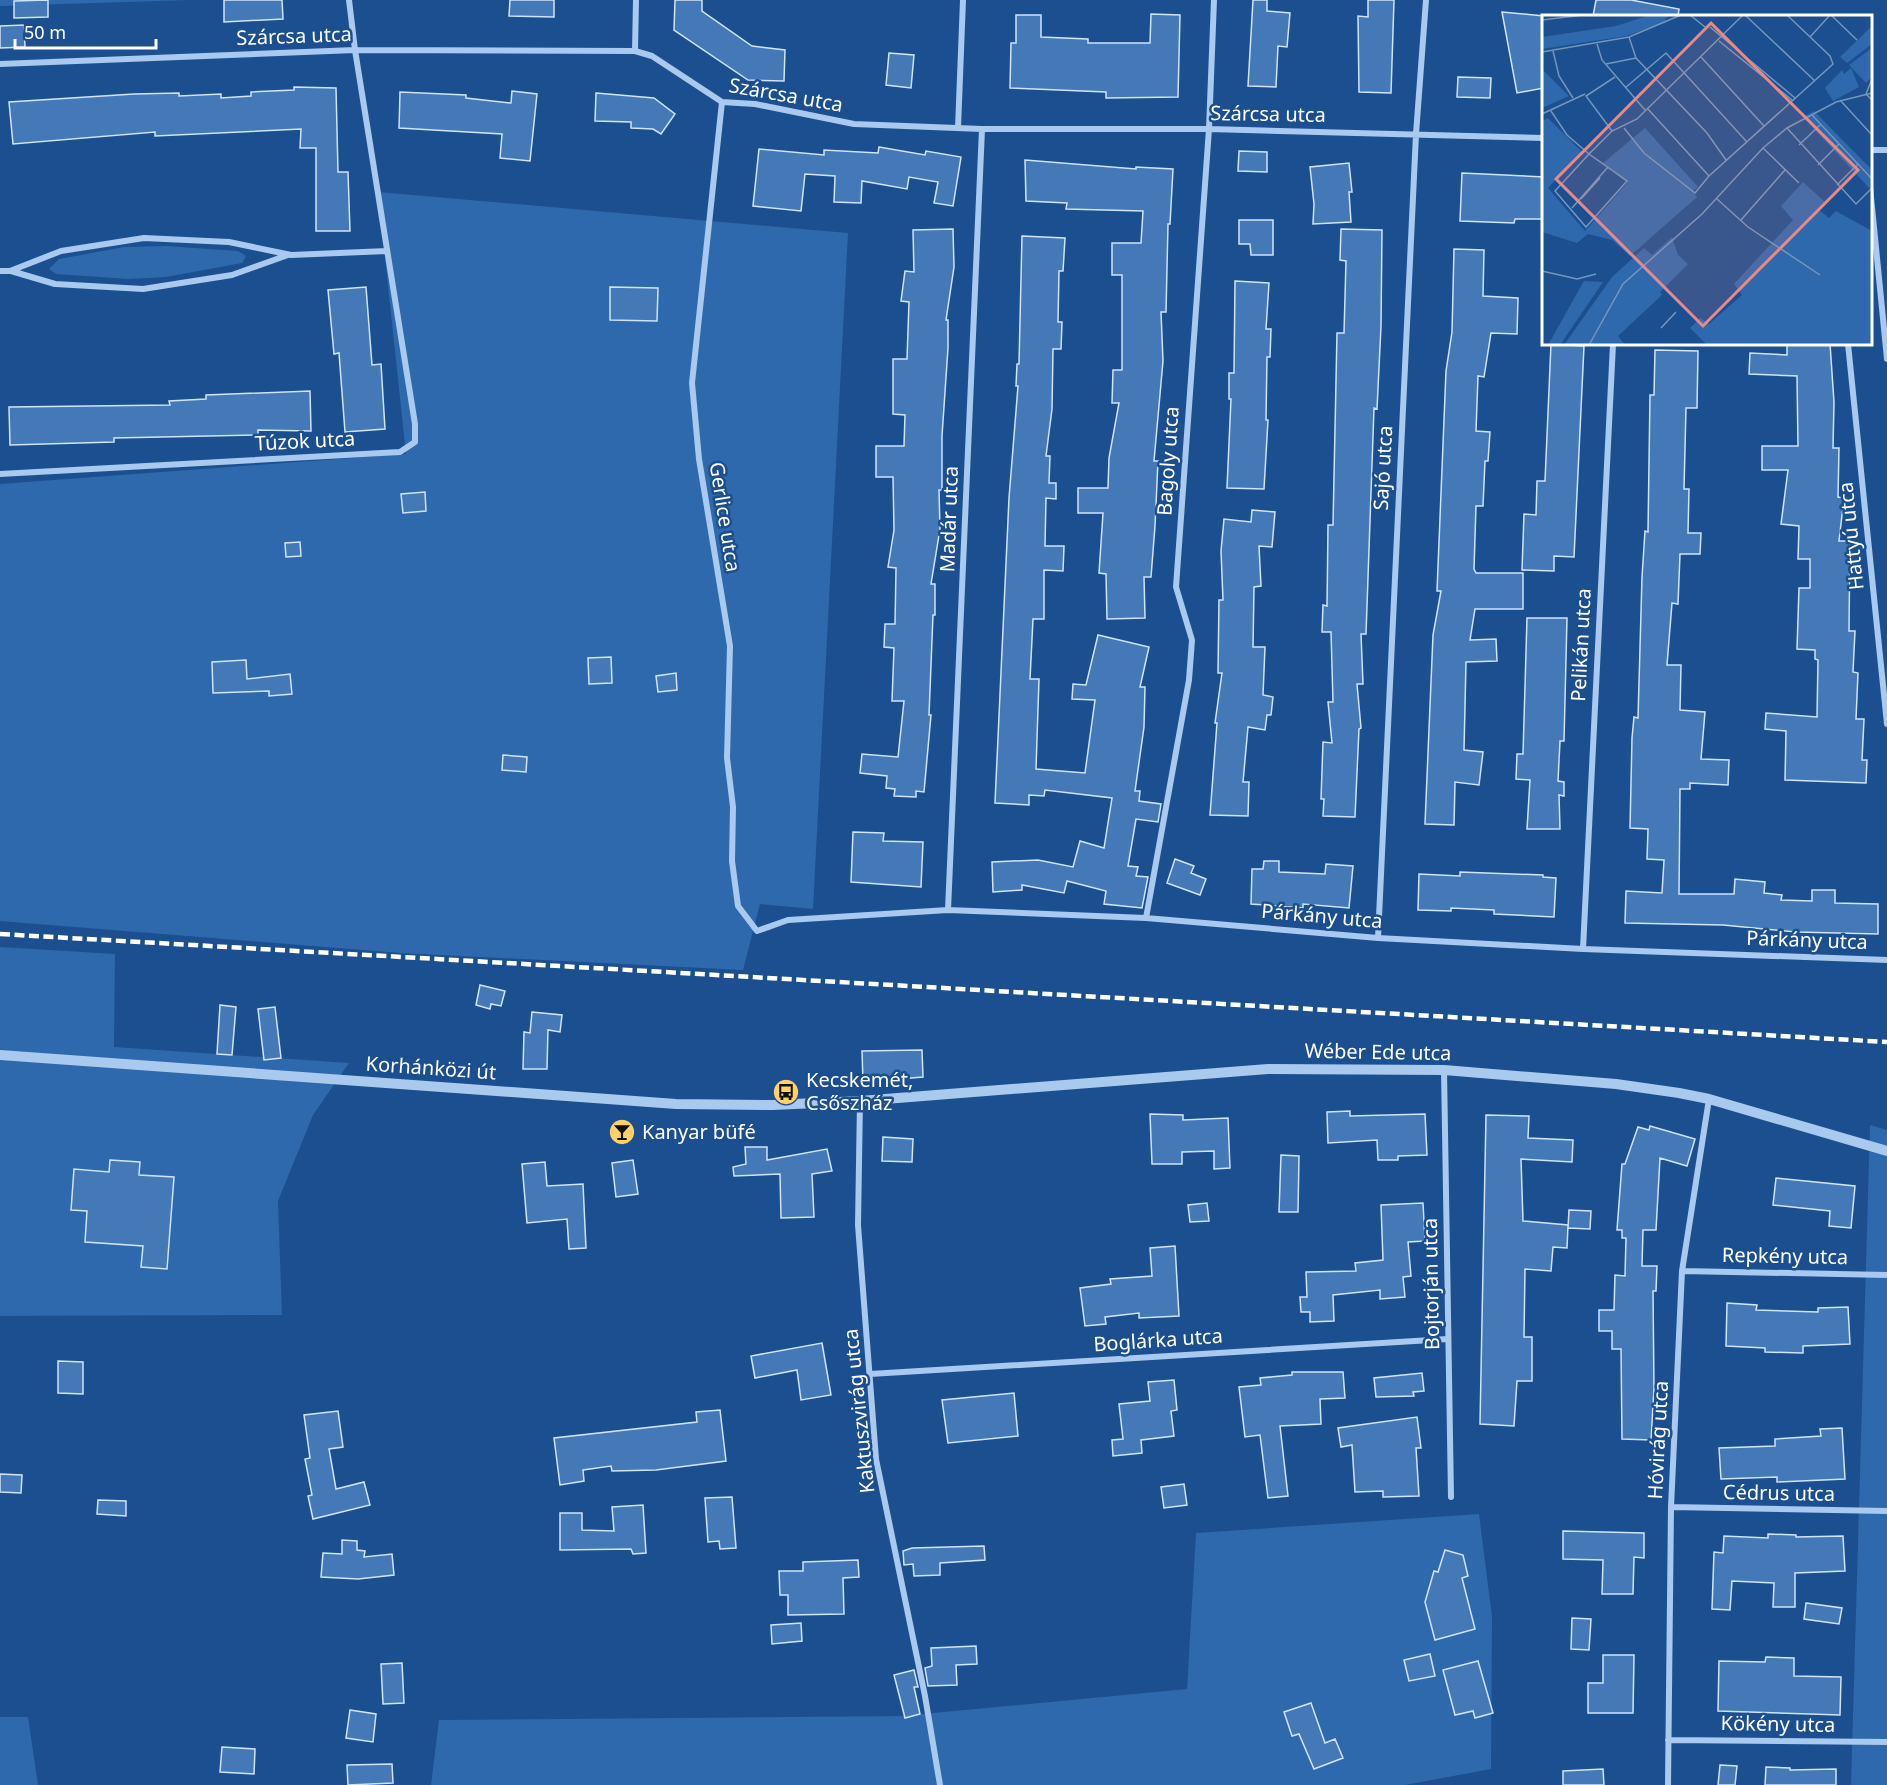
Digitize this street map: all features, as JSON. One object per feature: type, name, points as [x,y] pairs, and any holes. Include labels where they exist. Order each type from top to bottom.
[{"type":"street","name":"Túzok utca","points":[[0,474],[400,452],[415,442],[415,424],[355,50],[350,0]]},
{"type":"street","points":[[635,51],[636,0]]},
{"type":"street","points":[[958,128],[963,0]]},
{"type":"street","name":"Bagoly utca","points":[[1146,918],[1189,680],[1192,640],[1176,587],[1209,129],[1214,0]]},
{"type":"street","name":"Sajó utca","points":[[1378,938],[1416,134],[1426,0]]},
{"type":"street","name":"Szárcsa utca","points":[[0,64],[355,50],[635,51],[652,56],[722,102],[755,104],[854,124],[982,129],[1209,129],[1542,138]]},
{"type":"street","name":"Gerlice utca","points":[[722,102],[692,382],[699,459],[730,646],[727,758],[733,807],[732,861],[738,906],[757,931]]},
{"type":"street","name":"Madár utca","points":[[948,910],[982,129]]},
{"type":"street","points":[[1872,207],[1887,359]]},
{"type":"street","points":[[10,271],[61,251],[144,238],[229,242],[291,255],[387,251]]},
{"type":"street","points":[[0,271],[10,271],[55,284],[143,289],[232,275],[291,255]]},
{"type":"street","name":"Pelikán utca","points":[[1582,949],[1613,345]]},
{"type":"street","name":"Hattyú utca","points":[[1848,345],[1887,724]]},
{"type":"street","name":"Párkány utca","points":[[757,931],[788,920],[948,910],[1146,918],[1378,938],[1582,949],[1887,960]]},
{"type":"street","name":"Korhánközi út","points":[[0,1055],[676,1104],[773,1105],[860,1101]]},
{"type":"street","name":"Wéber Ede utca","points":[[860,1101],[1268,1070],[1444,1070],[1616,1084],[1709,1099],[1887,1151]]},
{"type":"street","name":"Bojtorján utca","points":[[1444,1070],[1450,1497]]},
{"type":"street","name":"Hóvirág utca","points":[[1668,1785],[1671,1507],[1682,1270],[1709,1099]]},
{"type":"street","name":"Kaktuszvirág utca","points":[[860,1101],[858,1225],[876,1459],[925,1696],[940,1785]]},
{"type":"street","name":"Repkény utca","points":[[1682,1270],[1887,1275]]},
{"type":"street","name":"Boglárka utca","points":[[870,1374],[1448,1338]]},
{"type":"street","name":"Cédrus utca","points":[[1671,1507],[1887,1511]]},
{"type":"street","name":"Kökény utca","points":[[1668,1740],[1887,1742]]},
{"type":"shaded area","points":[[0,0],[190,0],[0,6]]},
{"type":"shaded area","points":[[378,192],[848,233],[813,909],[760,904],[743,970],[400,953],[0,921],[0,484],[406,454]]},
{"type":"shaded area","points":[[166,246],[238,251],[246,256],[242,263],[166,277],[129,279],[56,274],[49,269],[59,259],[124,247]]},
{"type":"shaded area","points":[[0,947],[115,954],[114,1047],[349,1063],[313,1115],[278,1201],[282,1315],[0,1316]]},
{"type":"shaded area","points":[[1870,1125],[1887,1130],[1887,1785],[1851,1785]]},
{"type":"shaded area","points":[[1479,1514],[1492,1617],[1491,1769],[1405,1785],[431,1785],[439,1720],[901,1716],[1187,1689],[1196,1533]]},
{"type":"shaded area","points":[[0,1717],[28,1717],[38,1785],[0,1785]]},
{"type":"building","points":[[48,0],[48,17],[14,18],[14,1]]},
{"type":"building","points":[[224,0],[282,0],[283,19],[224,22]]},
{"type":"building","points":[[510,0],[554,0],[554,17],[509,16]]},
{"type":"building","points":[[675,0],[702,0],[702,11],[752,46],[785,50],[784,81],[748,80],[674,30]]},
{"type":"building","points":[[1253,0],[1267,0],[1267,11],[1290,13],[1287,47],[1278,46],[1276,87],[1248,86]]},
{"type":"building","points":[[1368,0],[1394,0],[1391,93],[1359,92],[1358,16],[1368,17]]},
{"type":"building","points":[[1596,0],[1631,0],[1679,9],[1678,15],[1593,15]]},
{"type":"building","points":[[1502,12],[1542,16],[1542,88],[1517,93]]},
{"type":"building","points":[[1151,14],[1180,15],[1178,97],[1106,98],[1106,92],[1010,88],[1011,43],[1016,43],[1016,15],[1041,15],[1041,37],[1088,39],[1088,43],[1150,43]]},
{"type":"building","points":[[24,25],[25,47],[0,48],[0,26]]},
{"type":"building","points":[[889,53],[914,55],[911,88],[886,85]]},
{"type":"building","points":[[1458,77],[1491,78],[1490,98],[1457,97]]},
{"type":"building","points":[[294,87],[336,88],[338,172],[348,172],[350,231],[316,231],[316,148],[300,148],[301,129],[155,136],[155,132],[13,144],[9,102],[179,93],[179,96],[221,94],[221,98],[251,96],[251,92],[294,90]]},
{"type":"building","points":[[512,91],[537,94],[530,161],[500,158],[502,134],[399,128],[400,92],[466,95],[466,98],[511,103]]},
{"type":"building","points":[[596,93],[654,98],[675,114],[661,134],[653,129],[631,128],[631,122],[595,121]]},
{"type":"building","points":[[879,147],[925,155],[926,151],[961,157],[953,206],[934,203],[938,182],[909,177],[907,189],[862,181],[861,203],[834,202],[835,176],[805,174],[801,211],[753,206],[759,149],[824,155],[824,150],[878,153]]},
{"type":"building","points":[[1239,151],[1267,152],[1267,172],[1238,171]]},
{"type":"building","points":[[1025,160],[1136,169],[1136,167],[1173,169],[1170,224],[1168,224],[1166,312],[1161,312],[1163,361],[1154,461],[1158,461],[1155,526],[1151,577],[1144,577],[1145,618],[1107,619],[1106,574],[1099,573],[1103,513],[1078,513],[1078,488],[1108,488],[1109,458],[1119,403],[1112,403],[1113,370],[1122,370],[1122,275],[1112,275],[1112,243],[1141,243],[1143,211],[1066,209],[1067,203],[1026,201]]},
{"type":"building","points":[[1349,163],[1352,192],[1349,192],[1351,222],[1313,224],[1314,204],[1310,167]]},
{"type":"building","points":[[1462,173],[1542,177],[1542,219],[1515,219],[1514,223],[1460,221]]},
{"type":"building","points":[[1239,220],[1273,220],[1273,255],[1251,255],[1250,244],[1239,244]]},
{"type":"building","points":[[953,229],[954,267],[946,320],[948,320],[948,348],[942,436],[942,490],[939,490],[940,529],[931,584],[935,584],[935,615],[933,615],[929,715],[931,715],[924,792],[916,791],[916,797],[894,796],[895,789],[886,788],[887,776],[860,773],[862,754],[898,757],[904,701],[892,701],[894,648],[884,647],[885,624],[895,624],[896,568],[888,567],[894,530],[893,477],[876,477],[876,446],[904,446],[905,415],[893,414],[893,359],[907,359],[909,302],[901,301],[905,271],[914,272],[913,230]]},
{"type":"building","points":[[1341,229],[1382,230],[1381,326],[1377,409],[1374,408],[1366,634],[1361,634],[1363,684],[1357,684],[1361,728],[1359,729],[1355,817],[1323,816],[1324,799],[1321,799],[1323,742],[1332,743],[1328,702],[1333,702],[1331,632],[1322,632],[1323,605],[1327,606],[1328,525],[1333,525],[1337,333],[1344,333],[1346,261],[1340,260]]},
{"type":"building","points":[[1022,236],[1065,238],[1063,271],[1059,271],[1058,322],[1062,322],[1061,349],[1053,349],[1052,409],[1046,456],[1050,456],[1049,483],[1056,483],[1056,499],[1046,498],[1045,546],[1064,546],[1063,571],[1044,570],[1044,619],[1033,619],[1030,679],[1039,679],[1036,769],[1085,773],[1095,700],[1072,699],[1073,684],[1086,685],[1098,635],[1149,647],[1140,687],[1145,687],[1144,727],[1135,791],[1140,791],[1139,801],[1161,804],[1158,822],[1136,819],[1128,866],[1138,867],[1136,876],[1148,877],[1142,908],[1104,904],[1106,891],[1067,881],[1064,893],[1022,885],[1022,890],[993,892],[992,862],[1038,860],[1073,867],[1080,841],[1104,848],[1112,798],[1045,790],[1044,796],[1029,795],[1029,805],[995,803],[1009,498],[1018,386],[1016,386],[1017,364],[1019,364]]},
{"type":"building","points":[[1454,249],[1484,250],[1483,296],[1518,298],[1517,334],[1491,333],[1484,377],[1478,376],[1476,431],[1490,432],[1488,461],[1485,461],[1483,506],[1476,506],[1474,569],[1476,573],[1523,573],[1523,609],[1475,609],[1470,640],[1496,639],[1497,661],[1466,662],[1464,750],[1483,752],[1479,785],[1455,782],[1454,825],[1425,824],[1433,635],[1441,591],[1437,591],[1446,371],[1452,332]]},
{"type":"building","points":[[1235,281],[1269,283],[1266,329],[1271,329],[1270,357],[1267,357],[1266,420],[1268,420],[1264,489],[1227,488],[1231,399],[1229,399],[1229,373],[1234,373]]},
{"type":"building","points":[[366,287],[372,365],[381,364],[385,429],[345,432],[339,353],[334,354],[328,290]]},
{"type":"building","points":[[610,287],[658,288],[657,321],[610,320]]},
{"type":"building","points":[[1551,345],[1584,346],[1574,557],[1554,556],[1554,571],[1522,570],[1524,514],[1536,515],[1537,481],[1545,481]]},
{"type":"building","points":[[1787,345],[1830,345],[1834,402],[1833,448],[1839,448],[1838,497],[1844,498],[1839,541],[1850,541],[1849,631],[1855,631],[1853,672],[1858,673],[1856,719],[1864,719],[1862,760],[1867,760],[1866,783],[1785,780],[1786,731],[1765,729],[1766,713],[1817,717],[1818,660],[1815,659],[1815,650],[1797,649],[1799,588],[1810,588],[1810,559],[1798,559],[1799,526],[1781,524],[1788,470],[1762,470],[1762,446],[1798,446],[1797,376],[1749,374],[1750,353],[1787,355]]},
{"type":"building","points":[[1655,350],[1698,351],[1697,408],[1686,408],[1684,489],[1689,489],[1688,533],[1701,533],[1700,554],[1680,554],[1678,604],[1672,603],[1667,665],[1681,665],[1680,710],[1705,712],[1701,759],[1729,760],[1728,785],[1690,783],[1690,789],[1680,789],[1679,894],[1734,894],[1735,879],[1765,882],[1764,893],[1782,895],[1781,900],[1812,901],[1812,890],[1835,890],[1835,903],[1878,904],[1878,934],[1796,932],[1723,925],[1625,923],[1626,891],[1662,893],[1664,860],[1647,859],[1648,829],[1630,828],[1632,738],[1634,717],[1638,718],[1642,577],[1645,531],[1648,532],[1650,395],[1654,395]]},
{"type":"building","points":[[310,391],[311,431],[258,430],[258,435],[114,438],[114,442],[10,445],[9,407],[170,405],[169,401],[206,399],[206,395]]},
{"type":"building","points":[[425,492],[426,511],[403,513],[401,494]]},
{"type":"building","points":[[1252,510],[1275,512],[1272,547],[1259,546],[1261,586],[1254,587],[1253,647],[1265,647],[1263,695],[1273,697],[1271,715],[1267,715],[1265,730],[1248,727],[1243,782],[1249,782],[1248,816],[1210,815],[1217,723],[1215,723],[1222,673],[1218,673],[1219,600],[1223,600],[1221,551],[1224,519],[1251,522]]},
{"type":"building","points":[[300,542],[301,556],[286,557],[285,543]]},
{"type":"building","points":[[1527,618],[1567,618],[1564,741],[1560,741],[1558,781],[1564,782],[1564,796],[1559,795],[1560,829],[1527,829],[1530,780],[1516,779],[1517,754],[1523,754]]},
{"type":"building","points":[[611,657],[612,683],[589,684],[588,658]]},
{"type":"building","points":[[246,660],[247,679],[290,674],[292,694],[269,696],[269,691],[213,693],[212,662]]},
{"type":"building","points":[[676,673],[677,690],[658,692],[656,676]]},
{"type":"building","points":[[503,755],[527,757],[526,772],[502,770]]},
{"type":"building","points":[[853,832],[884,833],[883,841],[923,842],[921,887],[851,882]]},
{"type":"building","points":[[1175,859],[1194,866],[1191,873],[1206,879],[1200,895],[1167,883]]},
{"type":"building","points":[[1264,861],[1279,861],[1279,872],[1325,874],[1326,864],[1353,866],[1349,908],[1303,904],[1303,908],[1251,904],[1252,869],[1263,869]]},
{"type":"building","points":[[1460,872],[1543,875],[1543,877],[1556,878],[1554,917],[1494,914],[1494,910],[1451,908],[1451,911],[1418,910],[1419,874],[1460,876]]},
{"type":"building","points":[[480,985],[505,991],[501,1006],[491,1004],[490,1009],[476,1005]]},
{"type":"building","points":[[220,1005],[236,1007],[232,1055],[217,1054]]},
{"type":"building","points":[[275,1007],[281,1058],[264,1060],[258,1009]]},
{"type":"building","points":[[532,1012],[562,1015],[560,1032],[548,1030],[547,1069],[523,1069],[524,1032],[530,1033]]},
{"type":"building","points":[[922,1050],[923,1077],[863,1082],[862,1051]]},
{"type":"building","points":[[1350,1111],[1350,1116],[1425,1114],[1427,1155],[1398,1156],[1398,1160],[1378,1160],[1377,1140],[1328,1143],[1327,1112]]},
{"type":"building","points":[[1150,1114],[1183,1115],[1183,1120],[1228,1118],[1230,1168],[1214,1169],[1214,1151],[1182,1152],[1182,1164],[1152,1164]]},
{"type":"building","points":[[1486,1115],[1529,1116],[1528,1138],[1573,1140],[1572,1162],[1521,1159],[1523,1221],[1568,1225],[1567,1248],[1553,1247],[1551,1271],[1525,1269],[1524,1337],[1532,1337],[1532,1381],[1517,1381],[1514,1426],[1480,1424]]},
{"type":"building","points":[[1650,1126],[1695,1139],[1687,1166],[1660,1158],[1656,1230],[1643,1230],[1642,1266],[1657,1266],[1656,1291],[1653,1291],[1654,1389],[1651,1440],[1622,1439],[1621,1349],[1612,1349],[1612,1331],[1599,1331],[1599,1310],[1614,1310],[1615,1275],[1625,1276],[1626,1238],[1622,1238],[1622,1230],[1617,1230],[1622,1164],[1625,1164],[1638,1127],[1649,1130]]},
{"type":"building","points":[[883,1137],[913,1139],[912,1162],[882,1161]]},
{"type":"building","points":[[745,1147],[767,1147],[767,1160],[827,1149],[832,1171],[812,1174],[814,1217],[781,1218],[780,1174],[734,1176],[733,1167],[746,1164]]},
{"type":"building","points":[[1281,1155],[1299,1156],[1298,1212],[1279,1212]]},
{"type":"building","points":[[110,1160],[140,1162],[139,1175],[174,1177],[167,1269],[141,1267],[143,1246],[85,1242],[87,1211],[71,1210],[74,1169],[109,1172]]},
{"type":"building","points":[[633,1160],[638,1194],[616,1197],[612,1163]]},
{"type":"building","points":[[545,1162],[547,1186],[583,1184],[586,1248],[569,1249],[567,1219],[527,1223],[522,1164]]},
{"type":"building","points":[[1776,1178],[1855,1186],[1851,1228],[1829,1226],[1830,1211],[1773,1205]]},
{"type":"building","points":[[1207,1203],[1209,1221],[1190,1222],[1188,1205]]},
{"type":"building","points":[[1423,1203],[1425,1241],[1408,1242],[1411,1276],[1403,1277],[1405,1297],[1380,1299],[1380,1290],[1333,1295],[1334,1321],[1310,1322],[1310,1312],[1301,1312],[1300,1297],[1307,1297],[1306,1272],[1356,1271],[1355,1263],[1383,1260],[1381,1205]]},
{"type":"building","points":[[1569,1210],[1591,1211],[1590,1229],[1568,1228]]},
{"type":"building","points":[[1175,1246],[1179,1316],[1139,1318],[1139,1313],[1105,1317],[1106,1324],[1085,1326],[1080,1288],[1111,1284],[1110,1279],[1152,1276],[1150,1248]]},
{"type":"building","points":[[1727,1303],[1757,1305],[1756,1310],[1818,1312],[1818,1308],[1848,1307],[1850,1344],[1803,1346],[1803,1353],[1765,1352],[1765,1348],[1726,1346]]},
{"type":"building","points":[[822,1343],[831,1395],[801,1400],[797,1370],[755,1378],[751,1356]]},
{"type":"building","points":[[58,1361],[83,1362],[83,1394],[58,1393]]},
{"type":"building","points":[[1292,1372],[1343,1372],[1345,1398],[1320,1399],[1321,1424],[1280,1426],[1288,1496],[1268,1498],[1260,1435],[1245,1437],[1239,1387],[1261,1385],[1260,1378],[1292,1375]]},
{"type":"building","points":[[1422,1373],[1424,1391],[1413,1392],[1414,1396],[1376,1397],[1374,1378]]},
{"type":"building","points":[[1174,1380],[1177,1410],[1171,1411],[1174,1436],[1141,1440],[1142,1453],[1113,1456],[1112,1440],[1123,1439],[1119,1404],[1150,1401],[1148,1382]]},
{"type":"building","points":[[1014,1393],[1018,1436],[948,1443],[942,1400]]},
{"type":"building","points":[[720,1410],[726,1461],[656,1470],[612,1471],[611,1466],[583,1470],[584,1481],[560,1485],[554,1438],[697,1422],[696,1412]]},
{"type":"building","points":[[338,1411],[343,1447],[329,1449],[336,1489],[364,1482],[370,1505],[313,1519],[308,1496],[312,1495],[305,1459],[310,1458],[304,1415]]},
{"type":"building","points":[[1417,1417],[1421,1448],[1416,1448],[1419,1496],[1383,1497],[1383,1491],[1355,1492],[1352,1445],[1341,1447],[1338,1428]]},
{"type":"building","points":[[1842,1428],[1845,1479],[1777,1482],[1777,1477],[1721,1479],[1719,1448],[1775,1446],[1775,1439],[1821,1436],[1820,1429]]},
{"type":"building","points":[[0,1474],[22,1475],[21,1493],[0,1492]]},
{"type":"building","points":[[1184,1484],[1187,1505],[1164,1508],[1161,1487]]},
{"type":"building","points":[[732,1497],[736,1548],[720,1549],[719,1541],[708,1542],[705,1498]]},
{"type":"building","points":[[98,1500],[126,1501],[126,1516],[97,1514]]},
{"type":"building","points":[[643,1505],[646,1553],[633,1554],[631,1549],[560,1550],[560,1513],[582,1513],[582,1530],[614,1531],[612,1507]]},
{"type":"building","points":[[1563,1531],[1644,1533],[1644,1558],[1634,1557],[1633,1594],[1602,1594],[1603,1560],[1563,1559]]},
{"type":"building","points":[[1768,1534],[1796,1535],[1796,1537],[1843,1536],[1845,1571],[1795,1573],[1795,1607],[1773,1607],[1774,1583],[1732,1581],[1730,1610],[1712,1609],[1714,1552],[1723,1553],[1724,1536],[1768,1538]]},
{"type":"building","points":[[342,1540],[357,1541],[357,1550],[365,1551],[364,1557],[392,1554],[394,1575],[358,1579],[321,1577],[323,1553],[342,1554]]},
{"type":"building","points":[[984,1546],[985,1560],[940,1563],[940,1575],[914,1576],[913,1564],[904,1565],[903,1551],[912,1548]]},
{"type":"building","points":[[1445,1550],[1463,1555],[1468,1576],[1462,1578],[1475,1629],[1435,1640],[1425,1602],[1434,1571],[1438,1572]]},
{"type":"building","points":[[858,1560],[859,1577],[843,1578],[844,1614],[788,1615],[788,1595],[780,1595],[779,1571],[803,1571],[803,1562]]},
{"type":"building","points":[[1806,1603],[1842,1608],[1839,1624],[1804,1619]]},
{"type":"building","points":[[1572,1618],[1591,1619],[1589,1650],[1571,1649]]},
{"type":"building","points":[[801,1623],[802,1641],[772,1644],[771,1625]]},
{"type":"building","points":[[976,1646],[977,1664],[956,1665],[957,1685],[928,1686],[925,1668],[932,1666],[931,1648]]},
{"type":"building","points":[[1430,1654],[1435,1676],[1409,1681],[1404,1660]]},
{"type":"building","points":[[1603,1655],[1634,1655],[1633,1713],[1588,1713],[1588,1683],[1603,1683]]},
{"type":"building","points":[[1766,1657],[1794,1658],[1794,1676],[1841,1677],[1840,1715],[1718,1711],[1719,1661],[1765,1662]]},
{"type":"building","points":[[1478,1661],[1493,1713],[1475,1718],[1473,1711],[1455,1715],[1443,1670]]},
{"type":"building","points":[[402,1663],[404,1703],[383,1704],[381,1664]]},
{"type":"building","points":[[914,1670],[918,1687],[914,1687],[920,1714],[905,1718],[894,1675]]},
{"type":"building","points":[[1311,1703],[1325,1743],[1335,1739],[1343,1758],[1314,1769],[1299,1734],[1292,1736],[1284,1712]]},
{"type":"building","points":[[350,1710],[376,1714],[373,1742],[346,1738]]},
{"type":"building","points":[[222,1747],[255,1749],[254,1774],[220,1772]]},
{"type":"building","points":[[392,1764],[393,1783],[348,1785],[347,1765]]},
{"type":"building","points":[[1720,1765],[1737,1766],[1735,1785],[1718,1785]]},
{"type":"building","points":[[1766,1767],[1790,1768],[1790,1770],[1836,1769],[1836,1785],[1765,1785]]},
{"type":"building","points":[[1603,1769],[1604,1785],[1563,1785],[1563,1771]]},
{"type":"railway","points":[[0,934],[1887,1042]]},
{"type":"place","name":"Kecskemét, Csőszház","points":[[786,1092]]},
{"type":"place","name":"Kanyar büfé","points":[[622,1132]]}]
